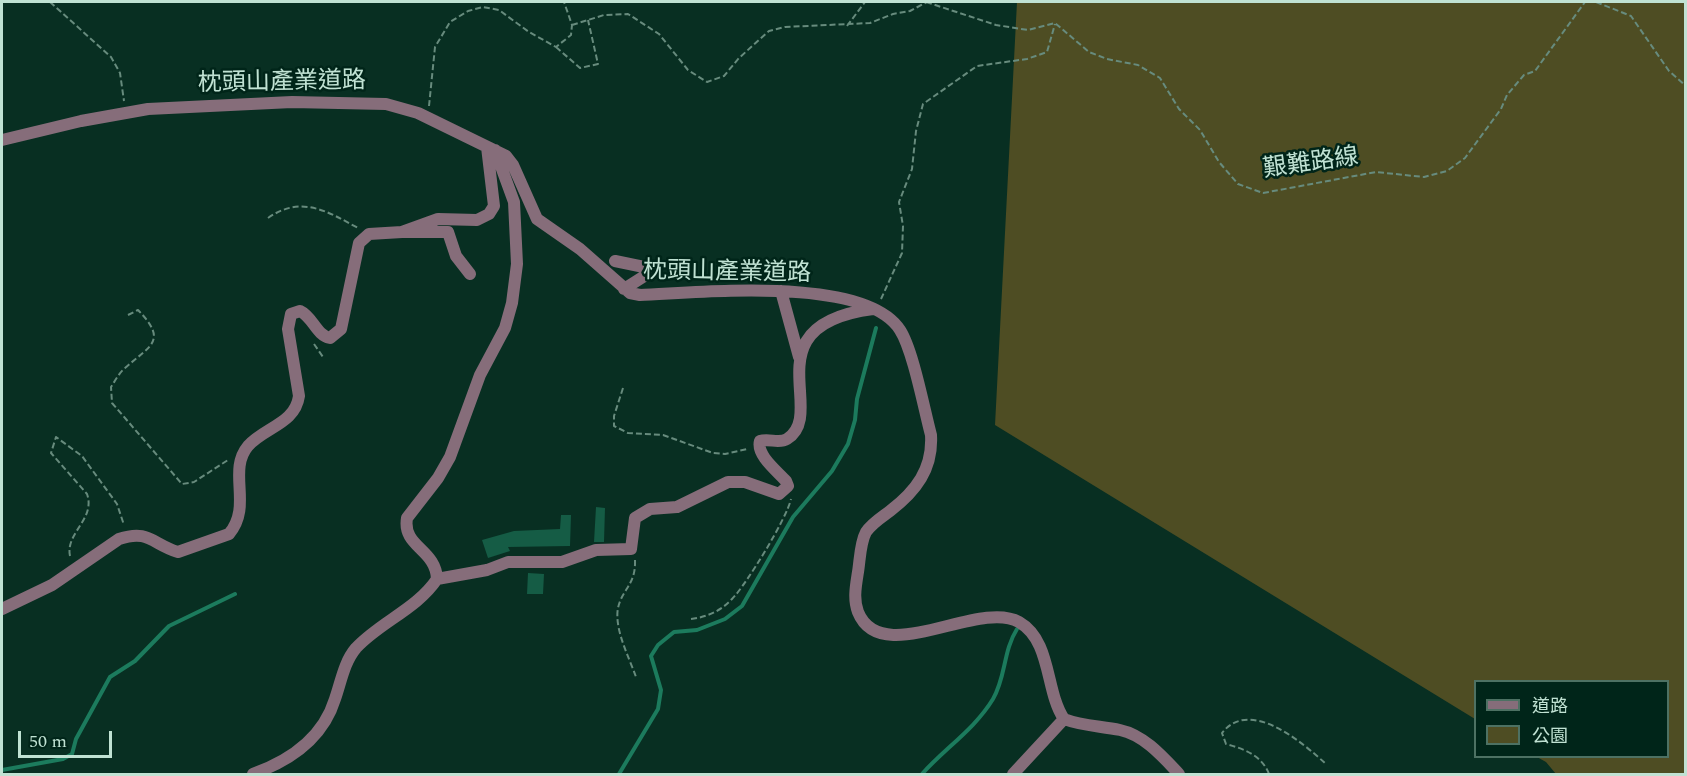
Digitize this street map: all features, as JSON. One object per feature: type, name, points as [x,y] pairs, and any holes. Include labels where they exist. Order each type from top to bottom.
[{"type":"street","name":"枕頭山產業道路","points":[[2,140],[124,113],[212,104],[292,102],[386,104],[429,118],[506,156],[513,165],[537,219],[580,249],[624,289],[640,296],[781,291],[845,299],[888,315],[901,331],[932,435],[932,448],[928,466],[920,483],[908,497],[872,525],[865,534],[855,590],[858,612],[870,628],[898,635],[934,630],[987,616],[1019,622],[1031,632],[1037,642],[1055,702],[1064,719]]},
{"type":"street","points":[[402,232],[438,219],[477,220],[489,214],[494,206],[491,148]]},
{"type":"street","points":[[437,579],[436,568],[431,557],[409,536],[406,526],[407,518],[450,457],[480,375],[505,328],[512,303],[517,264],[515,210],[505,174],[491,148]]},
{"type":"street","points":[[2,609],[80,568],[104,549],[126,537],[145,535],[178,552],[228,534],[240,514],[239,472],[248,447],[283,422],[298,405],[299,396],[288,329],[291,314],[300,311],[325,337],[336,335],[341,329],[359,243],[369,234],[448,232],[456,256],[470,274]]},
{"type":"street","points":[[615,261],[644,267],[646,275],[643,279],[624,289]]},
{"type":"street","points":[[253,774],[282,761],[314,736],[333,708],[350,656],[358,646],[413,604],[437,579],[487,570],[508,562],[562,562],[596,550],[631,549],[635,518],[641,512],[663,506],[677,507],[728,482],[745,482],[779,494],[786,489],[786,481],[761,453],[759,446],[760,441],[787,440],[795,432],[800,417],[799,357],[781,291]]},
{"type":"street","points":[[799,357],[805,343],[825,323],[851,312],[876,309]]},
{"type":"street","points":[[1013,774],[1064,719],[1122,730],[1135,735],[1156,751],[1179,774]]},
{"type":"path","points":[[50,2],[111,57],[120,73],[124,113]]},
{"type":"path","points":[[556,47],[571,35],[572,25],[564,2]]},
{"type":"path","points":[[847,26],[865,2]]},
{"type":"path","points":[[572,25],[588,20],[628,14],[659,34],[688,70],[707,82],[724,76],[739,57],[770,31],[785,27],[847,26],[870,23],[893,14],[910,11],[927,2],[996,25],[1028,30],[1055,23],[1047,52],[1027,59],[977,66],[923,104],[916,131],[912,169],[899,202],[903,226],[902,253],[895,273],[876,309]]},
{"type":"path","name":"艱難路線","points":[[1055,23],[1089,52],[1107,59],[1138,65],[1160,78],[1179,109],[1200,130],[1220,162],[1238,184],[1263,193],[1376,172],[1424,177],[1447,171],[1465,158],[1500,109],[1507,95],[1524,75],[1535,71],[1585,2]]},
{"type":"path","points":[[1596,2],[1631,16],[1669,71],[1686,86]]},
{"type":"path","points":[[429,118],[431,72],[435,47],[450,22],[468,11],[483,7],[499,10],[529,32],[556,47],[580,68],[598,64],[588,20]]},
{"type":"path","points":[[268,218],[283,208],[316,207],[369,234]]},
{"type":"path","points":[[128,315],[138,310],[154,330],[155,340],[152,346],[123,370],[111,387],[112,403],[182,484],[194,482],[220,464],[243,457]]},
{"type":"path","points":[[623,388],[614,416],[614,426],[620,430],[663,435],[712,453],[725,454],[759,446]]},
{"type":"path","points":[[80,568],[71,558],[69,550],[89,510],[90,503],[87,495],[51,453],[56,437],[82,456],[117,504],[126,537]]},
{"type":"path","points":[[691,619],[706,617],[720,609],[732,600],[745,583],[790,506],[790,495],[786,489]]},
{"type":"path","points":[[631,549],[635,562],[634,576],[620,602],[618,617],[636,677]]},
{"type":"path","points":[[1269,774],[1264,763],[1254,755],[1226,744],[1222,734],[1226,728],[1243,721],[1256,720],[1280,728],[1326,764]]},
{"type":"green space","points":[[1017,2],[1685,2],[1685,774],[1556,774],[1546,762],[1539,758],[1669,758],[1669,680],[1474,680],[1474,718],[995,425]]},
{"type":"building","points":[[596,507],[605,508],[604,542],[594,542]]},
{"type":"building","points":[[561,515],[571,515],[570,546],[508,547],[510,551],[488,558],[482,540],[514,531],[560,529]]},
{"type":"building","points":[[528,573],[544,574],[543,594],[527,594]]},
{"type":"waterway","points":[[619,774],[658,709],[661,690],[651,656],[658,645],[674,632],[697,630],[725,619],[742,606],[793,517],[832,471],[848,444],[855,420],[857,399],[876,328]]},
{"type":"waterway","points":[[2,770],[63,759],[72,754],[76,739],[110,677],[135,661],[169,626],[235,594]]},
{"type":"waterway","points":[[922,774],[977,720],[993,699],[1012,637],[1017,629]]}]
